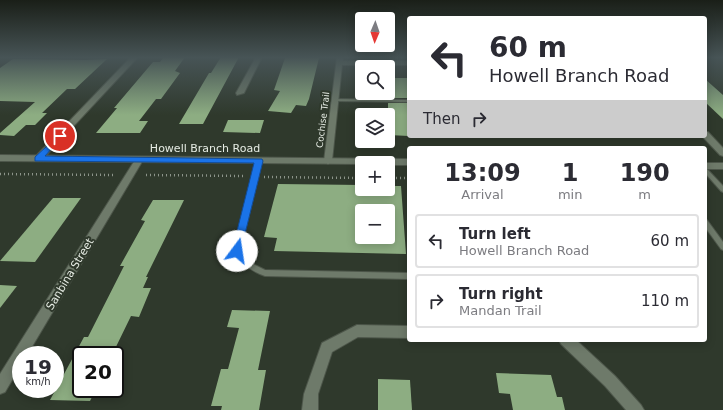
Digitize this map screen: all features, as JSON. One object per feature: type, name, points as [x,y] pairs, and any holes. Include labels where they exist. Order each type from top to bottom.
[{"type":"street","points":[[38,159],[117,76]]},
{"type":"street","points":[[240,93],[248,76]]},
{"type":"street","name":"Cochise Trail","points":[[328,161],[338,76]]},
{"type":"street","points":[[707,136],[723,153]]},
{"type":"street","name":"Howell Branch Road","points":[[0,158],[407,162]]},
{"type":"street","name":"Sanbina Street","points":[[0,387],[139,160]]},
{"type":"street","points":[[707,166],[723,166]]},
{"type":"street","points":[[310,410],[311,394],[328,348],[357,331],[407,332]]},
{"type":"street","points":[[568,342],[610,381],[636,410]]},
{"type":"lane","points":[[336,100],[407,100]]},
{"type":"lane","points":[[259,161],[237,251],[242,260],[253,269],[265,272],[407,276]]},
{"type":"lane","points":[[707,172],[723,190]]},
{"type":"lane","points":[[707,225],[723,247]]},
{"type":"path","points":[[0,174],[116,175]]},
{"type":"path","points":[[395,178],[407,178]]},
{"type":"building","points":[[0,76],[89,76],[75,89],[67,89],[42,113],[47,113],[35,125],[26,125],[14,136],[0,135],[0,133],[35,102],[0,101]]},
{"type":"building","points":[[141,76],[178,76],[161,99],[156,99],[139,121],[148,121],[140,133],[96,133],[117,108],[114,108]]},
{"type":"building","points":[[207,76],[229,76],[203,124],[179,124]]},
{"type":"building","points":[[279,76],[315,76],[306,106],[296,105],[291,113],[268,111],[280,91],[274,90]]},
{"type":"building","points":[[395,78],[407,78],[407,98],[395,98]]},
{"type":"building","points":[[707,81],[723,95],[723,119],[707,104]]},
{"type":"building","points":[[388,103],[407,103],[407,136],[395,135],[395,108],[388,108]]},
{"type":"building","points":[[228,120],[264,120],[260,133],[223,132]]},
{"type":"building","points":[[278,184],[355,185],[355,196],[395,196],[395,186],[401,186],[406,254],[274,251],[277,238],[264,237]]},
{"type":"building","points":[[53,198],[81,198],[35,262],[0,261]]},
{"type":"building","points":[[153,200],[184,200],[146,277],[148,277],[143,288],[151,288],[139,317],[131,316],[116,346],[79,346],[84,337],[88,337],[124,266],[120,266],[145,221],[141,220]]},
{"type":"building","points":[[0,285],[17,286],[0,308]]},
{"type":"building","points":[[232,310],[270,311],[258,370],[266,370],[259,410],[221,410],[222,406],[211,406],[221,369],[228,369],[239,328],[227,327]]},
{"type":"building","points":[[72,359],[72,398],[92,398],[90,401],[50,400],[51,398],[64,398],[64,374]]},
{"type":"building","points":[[496,373],[551,375],[557,397],[562,397],[565,410],[513,410],[510,394],[499,393]]},
{"type":"building","points":[[378,379],[410,380],[412,410],[378,410]]},
{"type":"route","points":[[60,136],[38,159],[259,161],[237,251]]}]
